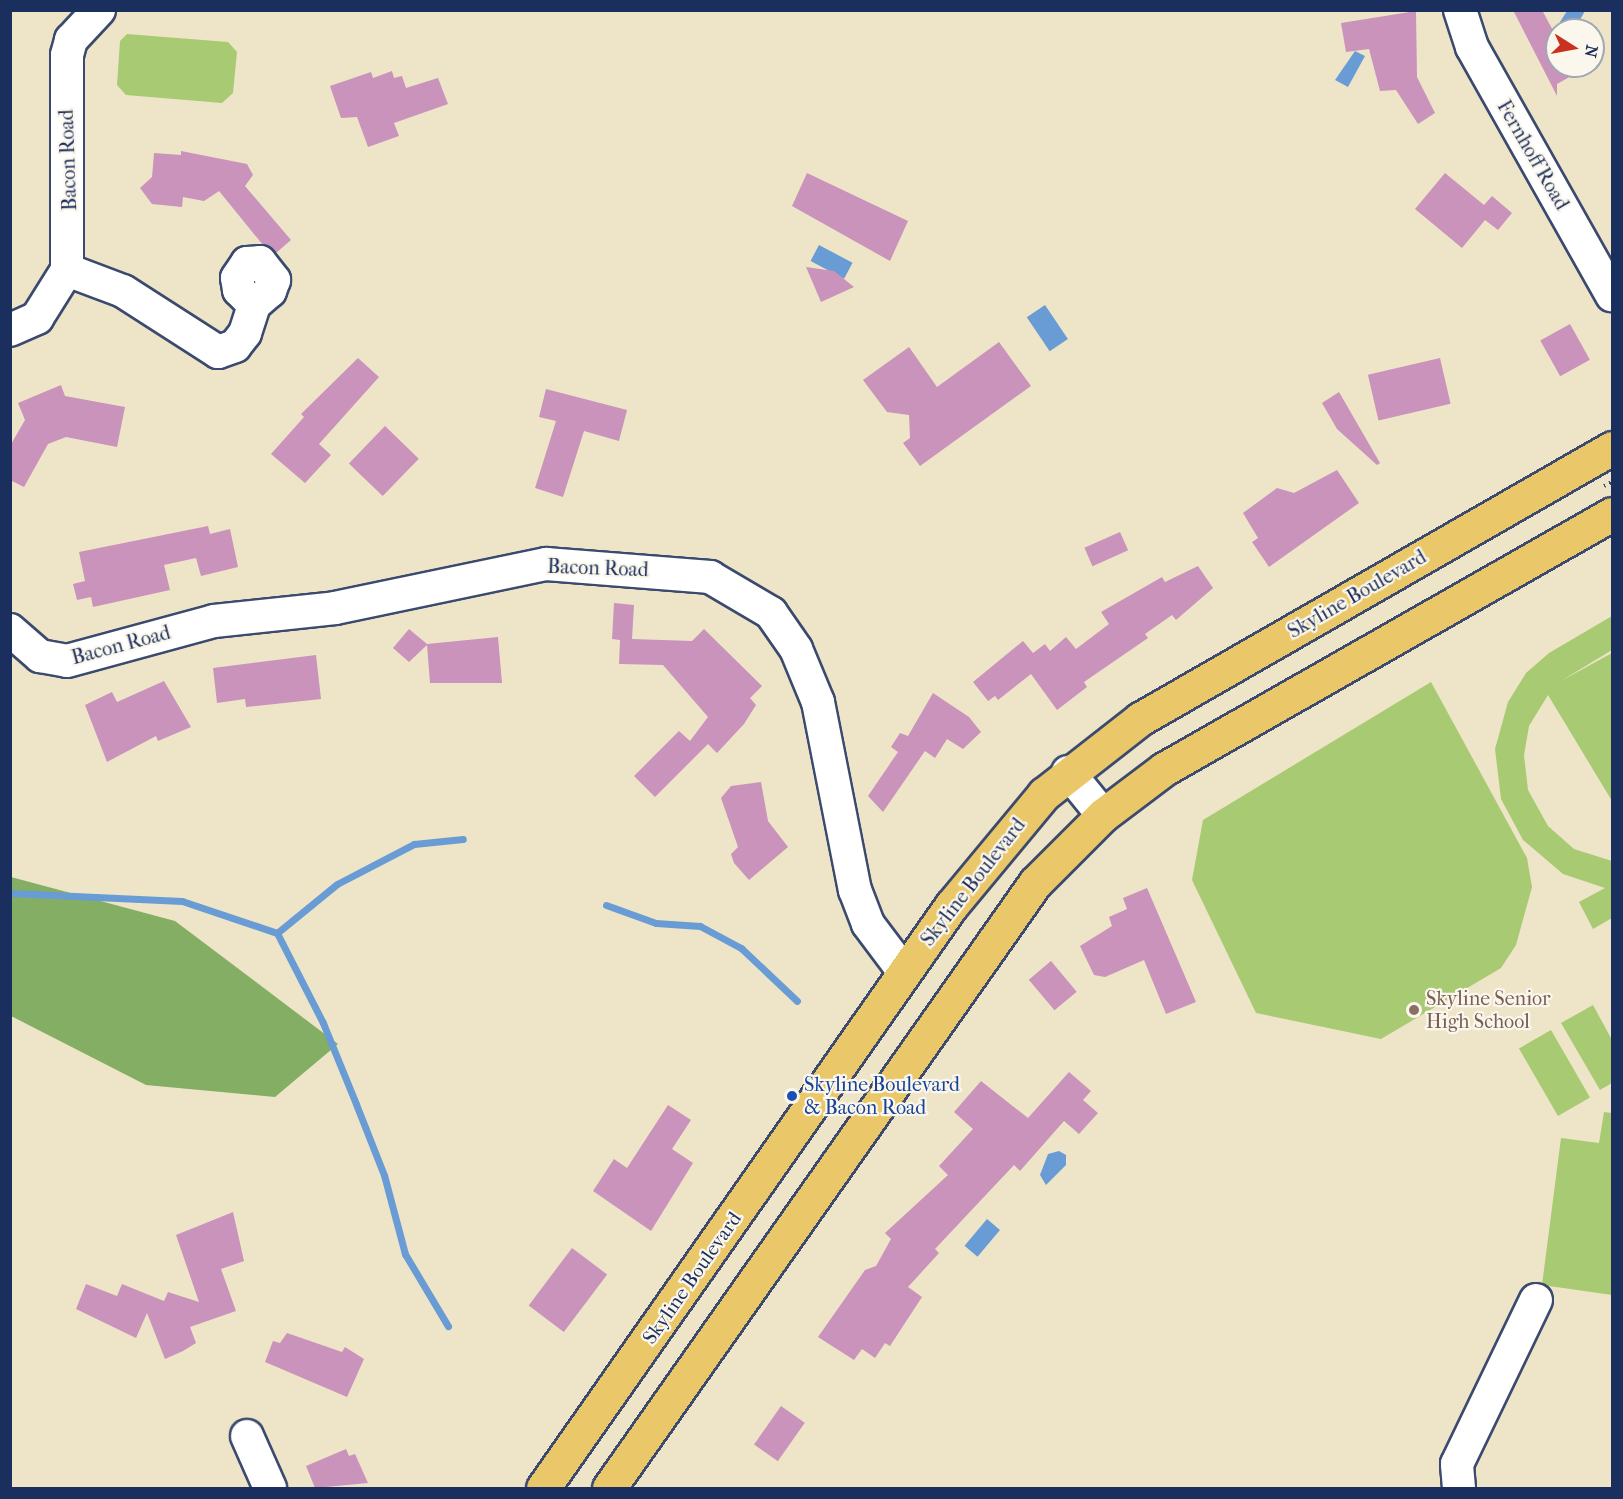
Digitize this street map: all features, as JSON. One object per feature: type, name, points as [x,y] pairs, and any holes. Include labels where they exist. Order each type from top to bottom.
[{"type":"main road","name":"Skyline Boulevard","points":[[543,1488],[904,972],[1000,841],[1068,772],[1140,719],[1612,448]]},
{"type":"main road","points":[[609,1488],[1035,884],[1103,815],[1164,769],[1612,514]]},
{"type":"street","name":"Bacon Road","points":[[67,270],[66,63],[71,40],[99,10]]},
{"type":"street","name":"Fernhoff Road","points":[[1460,10],[1472,47],[1612,296]]},
{"type":"street","points":[[10,330],[37,318],[67,270],[123,291],[218,352],[241,340],[254,305]]},
{"type":"street","name":"Bacon Road","points":[[10,630],[33,652],[67,661],[214,621],[335,608],[546,564],[710,577],[771,613],[796,649],[818,702],[855,890],[868,924],[904,972]]},
{"type":"street","points":[[1068,772],[1103,815]]},
{"type":"street","points":[[1459,1488],[1457,1464],[1536,1300]]},
{"type":"street","points":[[247,1436],[270,1488]]},
{"type":"green space","points":[[127,34],[228,42],[237,52],[233,93],[222,103],[126,95],[117,85],[120,41]]},
{"type":"green space","points":[[1612,616],[1612,650],[1561,681],[1612,653],[1612,801],[1548,695],[1529,726],[1524,755],[1528,790],[1548,826],[1574,849],[1612,861],[1612,918],[1593,929],[1579,902],[1605,888],[1563,874],[1523,840],[1501,799],[1495,749],[1508,702],[1526,673],[1549,653]]},
{"type":"green space","points":[[1431,682],[1527,858],[1532,887],[1516,945],[1501,968],[1381,1039],[1256,1013],[1192,880],[1203,820]]},
{"type":"green space","points":[[11,877],[175,921],[338,1044],[275,1097],[146,1085],[11,1016]]},
{"type":"green space","points":[[1593,1005],[1612,1040],[1612,1083],[1600,1090],[1561,1023]]},
{"type":"green space","points":[[1551,1030],[1590,1098],[1558,1116],[1519,1048]]},
{"type":"green space","points":[[1604,1112],[1612,1113],[1612,1295],[1542,1285],[1561,1138],[1599,1143]]},
{"type":"water","points":[[1567,11],[1585,11],[1581,18],[1563,18]]},
{"type":"water","points":[[1355,51],[1365,56],[1348,87],[1335,80]]},
{"type":"water","points":[[819,245],[853,263],[844,279],[811,261]]},
{"type":"water","points":[[1045,305],[1068,339],[1050,351],[1027,317]]},
{"type":"water","points":[[1059,1151],[1066,1155],[1066,1165],[1046,1185],[1040,1175],[1048,1154]]},
{"type":"water","points":[[987,1219],[1000,1230],[978,1257],[965,1246]]},
{"type":"building","points":[[1513,10],[1542,10],[1546,18],[1545,73]]},
{"type":"building","points":[[1416,11],[1417,77],[1435,113],[1418,124],[1396,90],[1380,91],[1369,49],[1346,52],[1341,23]]},
{"type":"building","points":[[392,71],[394,78],[402,76],[406,88],[438,78],[448,104],[394,123],[399,136],[368,147],[357,117],[341,118],[330,86],[371,72],[373,78]]},
{"type":"building","points":[[1548,78],[1568,78],[1557,84],[1557,96]]},
{"type":"building","points":[[181,151],[247,164],[253,175],[245,186],[291,240],[276,253],[263,245],[219,191],[204,201],[183,197],[182,207],[152,204],[140,188],[152,177],[154,153],[181,155]]},
{"type":"building","points":[[807,173],[908,221],[890,261],[792,206]]},
{"type":"building","points":[[1445,173],[1484,205],[1492,196],[1512,213],[1498,230],[1485,220],[1462,248],[1415,209]]},
{"type":"building","points":[[806,267],[834,271],[854,287],[821,302]]},
{"type":"building","points":[[1570,324],[1590,360],[1560,376],[1540,340]]},
{"type":"building","points":[[999,342],[1031,386],[920,466],[903,443],[910,438],[909,415],[887,412],[863,380],[909,347],[937,387]]},
{"type":"building","points":[[358,358],[379,377],[319,444],[331,455],[305,483],[271,454],[304,417],[301,414]]},
{"type":"building","points":[[1440,358],[1451,404],[1378,420],[1368,375]]},
{"type":"building","points":[[61,385],[65,396],[125,407],[117,447],[66,437],[48,444],[24,487],[10,480],[10,446],[25,420],[18,403]]},
{"type":"building","points":[[546,389],[627,410],[619,441],[584,431],[563,497],[535,488],[556,421],[539,417]]},
{"type":"building","points":[[1339,392],[1380,463],[1377,465],[1337,429],[1322,403]]},
{"type":"building","points":[[385,426],[419,459],[383,496],[349,463]]},
{"type":"building","points":[[1337,470],[1359,503],[1269,567],[1252,542],[1258,538],[1243,513],[1277,488],[1294,493]]},
{"type":"building","points":[[208,526],[210,534],[230,529],[238,567],[201,576],[196,558],[164,565],[170,590],[93,607],[91,597],[77,600],[73,584],[85,581],[79,552]]},
{"type":"building","points":[[1120,532],[1128,550],[1093,566],[1084,548]]},
{"type":"building","points":[[1198,566],[1213,588],[1176,620],[1172,615],[1145,634],[1148,638],[1084,682],[1087,687],[1057,710],[1031,674],[998,700],[995,696],[988,701],[973,682],[1023,641],[1033,653],[1045,644],[1050,651],[1066,637],[1076,649],[1109,624],[1101,612],[1162,577],[1165,582]]},
{"type":"building","points":[[614,603],[634,605],[632,639],[692,641],[704,629],[762,686],[750,698],[756,705],[744,724],[717,753],[708,744],[655,797],[634,776],[679,731],[690,741],[708,717],[663,665],[619,664],[620,640],[612,639]]},
{"type":"building","points":[[409,629],[427,644],[498,637],[502,683],[430,683],[427,645],[409,662],[393,648]]},
{"type":"building","points":[[316,655],[321,699],[246,707],[245,699],[217,703],[213,668]]},
{"type":"building","points":[[164,681],[191,727],[158,741],[156,736],[107,762],[85,705],[112,692],[117,702]]},
{"type":"building","points":[[933,693],[969,717],[981,732],[963,749],[947,739],[935,758],[925,751],[883,812],[868,796],[898,752],[891,747],[900,733],[908,736]]},
{"type":"building","points":[[761,782],[768,821],[788,847],[749,880],[734,863],[731,854],[738,847],[721,798],[731,786]]},
{"type":"building","points":[[1147,888],[1196,1002],[1166,1014],[1144,960],[1105,977],[1094,975],[1080,946],[1112,926],[1109,917],[1127,909],[1123,898]]},
{"type":"building","points":[[1051,961],[1077,992],[1054,1010],[1029,980]]},
{"type":"building","points":[[1069,1072],[1091,1091],[1083,1100],[1098,1113],[1079,1134],[1064,1121],[1020,1171],[1014,1165],[935,1249],[939,1253],[908,1287],[922,1297],[890,1346],[885,1343],[875,1358],[862,1349],[854,1360],[818,1337],[865,1270],[876,1266],[891,1239],[885,1233],[948,1175],[939,1166],[973,1129],[954,1112],[981,1081],[1028,1118]]},
{"type":"building","points":[[668,1105],[691,1120],[672,1149],[693,1163],[651,1231],[593,1191],[614,1159],[627,1168]]},
{"type":"building","points":[[233,1212],[244,1261],[221,1269],[236,1311],[190,1327],[196,1343],[165,1359],[147,1313],[136,1338],[76,1309],[86,1284],[117,1296],[122,1284],[164,1301],[168,1292],[199,1302],[176,1235]]},
{"type":"building","points":[[572,1248],[607,1274],[564,1332],[529,1306]]},
{"type":"building","points":[[287,1333],[342,1352],[345,1347],[364,1359],[347,1397],[265,1362],[273,1341],[280,1343]]},
{"type":"building","points":[[781,1406],[805,1423],[778,1461],[754,1445]]},
{"type":"building","points":[[346,1449],[349,1456],[355,1454],[368,1483],[315,1488],[306,1466]]},
{"type":"waterway","points":[[10,893],[182,901],[277,933],[337,884],[414,844],[463,839]]},
{"type":"waterway","points":[[606,905],[656,923],[700,926],[741,948],[797,1001]]},
{"type":"waterway","points":[[277,933],[323,1023],[356,1104],[384,1175],[405,1254],[448,1326]]},
{"type":"place","name":"Skyline Senior High School","points":[[1414,1010]]},
{"type":"place","name":"Skyline Boulevard & Bacon Road","points":[[792,1096]]}]
